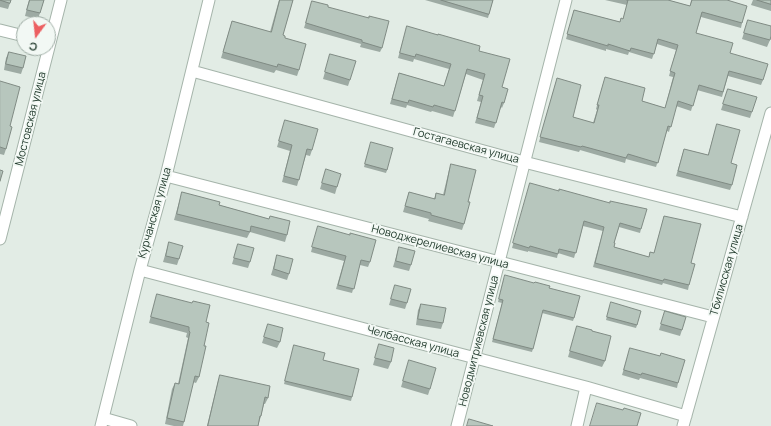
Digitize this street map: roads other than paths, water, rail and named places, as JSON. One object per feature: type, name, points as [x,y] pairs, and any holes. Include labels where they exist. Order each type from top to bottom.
[{"type":"street","name":"Мостовская улица","points":[[56,18],[61,0]]},
{"type":"street","name":"Курчанская улица","points":[[102,422],[140,270],[166,176],[209,0]]},
{"type":"street","name":"Новодмитриевская улица","points":[[457,426],[566,0]]},
{"type":"street","points":[[0,30],[16,34]]},
{"type":"street","name":"Мостовская улица","points":[[0,239],[46,56]]},
{"type":"street","name":"Гостагаевская улица","points":[[192,71],[524,162],[742,217]]},
{"type":"street","name":"Тбилисская улица","points":[[684,421],[771,113]]},
{"type":"street","name":"Новоджерелиевская улица","points":[[166,176],[713,318]]},
{"type":"street","name":"Челбасская улица","points":[[140,270],[586,387],[684,421]]},
{"type":"street","points":[[577,426],[586,387]]},
{"type":"street","points":[[102,422],[131,426]]}]
